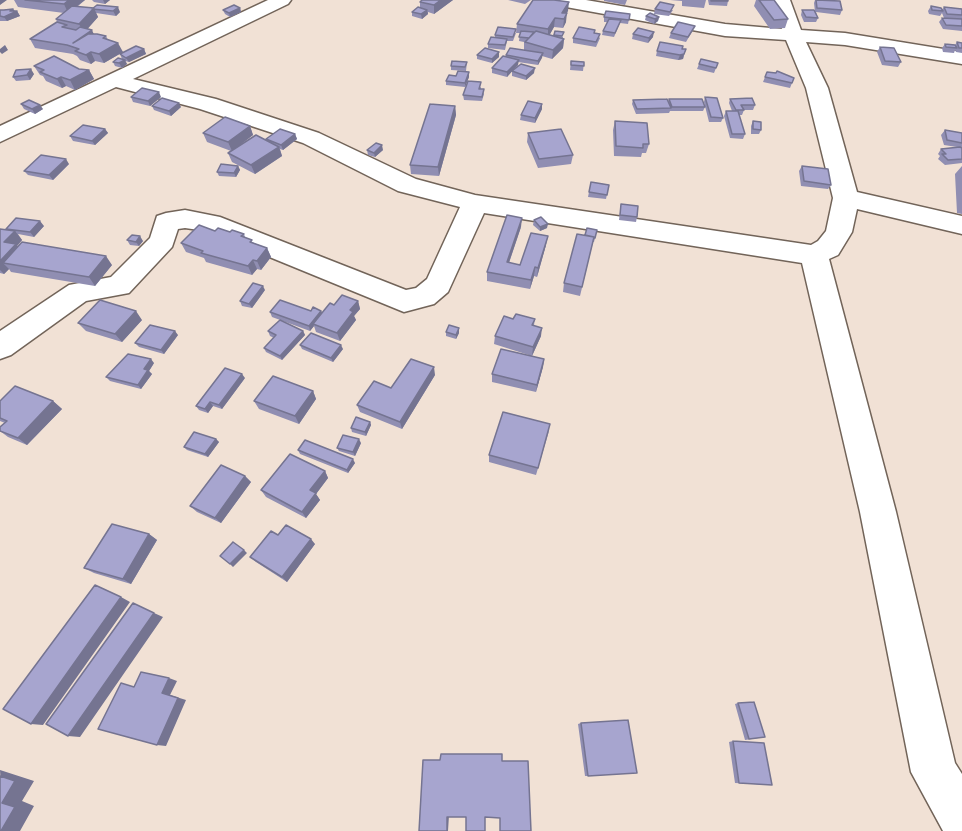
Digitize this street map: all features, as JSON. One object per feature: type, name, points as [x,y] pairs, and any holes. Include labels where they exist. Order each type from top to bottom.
[{"type":"street","points":[[0,135],[282,0]]},
{"type":"street","points":[[555,0],[725,30],[845,39],[962,58]]},
{"type":"street","points":[[111,80],[208,105],[310,138],[407,185],[475,203],[814,255],[828,248],[839,232],[846,198],[817,88],[793,35],[781,0]]},
{"type":"street","points":[[846,198],[962,225]]},
{"type":"street","points":[[0,347],[79,292],[119,286],[163,241],[166,222],[186,219],[211,223],[404,301],[424,297],[438,285],[475,203]]},
{"type":"street","points":[[814,255],[878,512],[934,772],[962,817]]},
{"type":"building","points":[[25,0],[69,0],[64,4]]},
{"type":"building","points":[[422,0],[441,0],[434,5],[420,2]]},
{"type":"building","points":[[533,0],[569,2],[562,13],[567,13],[564,19],[555,18],[548,29],[517,24]]},
{"type":"building","points":[[759,0],[774,0],[788,19],[774,20]]},
{"type":"building","points":[[816,0],[840,1],[842,10],[817,8]]},
{"type":"building","points":[[660,2],[674,5],[670,12],[655,9]]},
{"type":"building","points":[[97,5],[118,7],[113,11],[92,9]]},
{"type":"building","points":[[234,5],[240,8],[229,13],[223,10]]},
{"type":"building","points":[[72,6],[94,8],[79,24],[56,19]]},
{"type":"building","points":[[931,6],[941,8],[943,11],[932,10]]},
{"type":"building","points":[[418,7],[427,10],[421,14],[412,12]]},
{"type":"building","points":[[944,7],[962,9],[962,15],[947,14]]},
{"type":"building","points":[[13,9],[10,11],[17,11],[4,17],[0,16],[0,10]]},
{"type":"building","points":[[802,10],[814,10],[818,18],[806,17]]},
{"type":"building","points":[[606,11],[630,14],[629,20],[604,17]]},
{"type":"building","points":[[650,13],[659,17],[655,19],[646,16]]},
{"type":"building","points":[[942,18],[962,19],[962,26],[946,25]]},
{"type":"building","points":[[609,19],[621,20],[615,33],[603,31]]},
{"type":"building","points":[[57,22],[67,25],[62,27],[92,30],[73,43],[88,34],[97,34],[118,43],[99,54],[91,52],[86,55],[75,51],[79,49],[67,45],[30,39]]},
{"type":"building","points":[[678,22],[695,26],[688,37],[671,33]]},
{"type":"building","points":[[498,27],[516,29],[513,37],[495,35]]},
{"type":"building","points":[[579,27],[595,30],[594,33],[600,34],[596,42],[573,38]]},
{"type":"building","points":[[638,28],[654,32],[649,38],[633,34]]},
{"type":"building","points":[[521,31],[534,32],[529,38],[519,37]]},
{"type":"building","points":[[536,31],[564,39],[553,50],[525,42]]},
{"type":"building","points":[[555,31],[564,32],[562,36],[554,35]]},
{"type":"building","points":[[491,37],[507,39],[505,45],[488,44]]},
{"type":"building","points":[[660,42],[683,46],[682,49],[686,49],[684,54],[680,55],[657,51]]},
{"type":"building","points":[[945,44],[955,45],[957,48],[946,47]]},
{"type":"building","points":[[136,46],[144,49],[126,58],[120,54]]},
{"type":"building","points":[[880,47],[894,48],[901,62],[885,61]]},
{"type":"building","points":[[485,48],[499,52],[492,59],[477,55]]},
{"type":"building","points":[[510,48],[543,53],[538,61],[506,55]]},
{"type":"building","points":[[54,56],[79,69],[89,70],[70,80],[61,77],[57,79],[40,72],[44,70],[34,66]]},
{"type":"building","points":[[503,56],[519,60],[507,72],[492,68]]},
{"type":"building","points":[[118,58],[125,60],[119,63],[113,62]]},
{"type":"building","points":[[701,59],[718,63],[716,68],[699,64]]},
{"type":"building","points":[[452,61],[467,62],[465,67],[451,66]]},
{"type":"building","points":[[571,61],[584,62],[584,66],[571,65]]},
{"type":"building","points":[[521,64],[535,68],[526,76],[512,71]]},
{"type":"building","points":[[31,69],[27,75],[13,77],[16,70]]},
{"type":"building","points":[[458,71],[469,72],[465,83],[446,81],[449,75],[456,76]]},
{"type":"building","points":[[777,71],[794,78],[792,83],[765,77],[767,72],[776,73]]},
{"type":"building","points":[[468,81],[481,82],[479,89],[484,89],[482,97],[463,95]]},
{"type":"building","points":[[142,88],[159,92],[148,101],[131,97]]},
{"type":"building","points":[[705,97],[717,98],[723,118],[711,117]]},
{"type":"building","points":[[162,98],[179,103],[169,111],[152,106]]},
{"type":"building","points":[[752,98],[755,105],[741,105],[744,110],[736,110],[730,99]]},
{"type":"building","points":[[667,99],[671,108],[637,109],[633,100]]},
{"type":"building","points":[[669,99],[702,99],[705,107],[672,107]]},
{"type":"building","points":[[29,100],[40,105],[32,109],[21,104]]},
{"type":"building","points":[[528,101],[542,104],[535,118],[521,115]]},
{"type":"building","points":[[430,104],[455,106],[438,167],[410,165]]},
{"type":"building","points":[[726,111],[738,111],[745,134],[732,134]]},
{"type":"building","points":[[225,117],[250,126],[228,142],[203,133]]},
{"type":"building","points":[[615,121],[647,123],[649,144],[643,144],[643,148],[616,146]]},
{"type":"building","points":[[753,121],[761,122],[761,130],[753,129]]},
{"type":"building","points":[[83,125],[105,129],[92,141],[70,136]]},
{"type":"building","points":[[280,129],[295,134],[281,145],[266,139]]},
{"type":"building","points":[[561,129],[573,155],[539,159],[528,133]]},
{"type":"building","points":[[945,130],[962,133],[962,143],[947,140]]},
{"type":"building","points":[[256,135],[279,147],[251,165],[228,153]]},
{"type":"building","points":[[376,143],[382,145],[374,153],[367,150]]},
{"type":"building","points":[[962,148],[962,159],[948,160],[942,154],[946,154],[941,149]]},
{"type":"building","points":[[41,155],[66,159],[49,175],[24,171]]},
{"type":"building","points":[[221,164],[238,166],[234,173],[217,172]]},
{"type":"building","points":[[802,166],[828,169],[831,185],[804,181]]},
{"type":"building","points":[[591,182],[609,185],[607,195],[589,192]]},
{"type":"building","points":[[621,204],[638,206],[637,217],[620,215]]},
{"type":"building","points":[[507,215],[522,218],[507,262],[520,265],[531,233],[548,236],[538,268],[535,267],[531,280],[487,272]]},
{"type":"building","points":[[541,217],[548,224],[540,227],[534,220]]},
{"type":"building","points":[[16,218],[40,221],[30,232],[6,229]]},
{"type":"building","points":[[199,225],[215,231],[218,228],[244,234],[241,236],[252,240],[250,242],[267,248],[257,261],[253,260],[248,266],[201,253],[203,251],[181,243]]},
{"type":"building","points":[[587,228],[597,230],[595,238],[585,235]]},
{"type":"building","points":[[0,229],[15,231],[4,242],[16,244],[0,261]]},
{"type":"building","points":[[577,234],[594,237],[582,287],[564,283]]},
{"type":"building","points":[[132,235],[140,236],[136,242],[127,240]]},
{"type":"building","points":[[22,242],[106,256],[89,277],[3,263]]},
{"type":"building","points":[[253,283],[263,286],[249,304],[240,301]]},
{"type":"building","points":[[342,295],[358,301],[350,310],[353,312],[337,333],[313,324],[330,303],[334,305]]},
{"type":"building","points":[[100,300],[136,311],[115,334],[78,323]]},
{"type":"building","points":[[280,300],[311,311],[313,307],[321,311],[309,326],[270,312]]},
{"type":"building","points":[[516,314],[535,319],[532,325],[542,328],[533,347],[495,336],[504,316],[513,319]]},
{"type":"building","points":[[280,320],[303,331],[280,356],[264,348],[276,335],[268,331]]},
{"type":"building","points":[[150,325],[175,331],[161,350],[135,343]]},
{"type":"building","points":[[449,325],[459,328],[456,335],[446,332]]},
{"type":"building","points":[[311,333],[341,345],[331,358],[300,345]]},
{"type":"building","points":[[501,349],[544,359],[537,385],[492,374]]},
{"type":"building","points":[[128,354],[151,359],[144,369],[148,370],[138,385],[106,377]]},
{"type":"building","points":[[411,359],[434,367],[400,422],[357,405],[374,381],[391,388]]},
{"type":"building","points":[[225,368],[242,374],[219,405],[210,402],[205,409],[196,406]]},
{"type":"building","points":[[273,376],[313,391],[295,416],[254,401]]},
{"type":"building","points":[[15,386],[53,401],[18,438],[0,431],[0,427],[7,421],[0,418],[0,401]]},
{"type":"building","points":[[503,412],[550,424],[538,468],[489,455]]},
{"type":"building","points":[[356,417],[370,422],[365,432],[351,428]]},
{"type":"building","points":[[194,432],[216,439],[205,454],[184,447]]},
{"type":"building","points":[[343,435],[359,439],[353,452],[337,448]]},
{"type":"building","points":[[305,440],[353,459],[347,470],[298,450]]},
{"type":"building","points":[[290,454],[325,471],[310,490],[316,493],[302,512],[261,490]]},
{"type":"building","points":[[221,465],[245,476],[215,518],[190,506]]},
{"type":"building","points":[[112,524],[149,534],[123,579],[84,568]]},
{"type":"building","points":[[286,525],[311,539],[282,577],[250,557],[271,531],[278,535]]},
{"type":"building","points":[[233,542],[244,550],[230,564],[220,556]]},
{"type":"building","points":[[95,585],[121,597],[31,724],[3,709]]},
{"type":"building","points":[[133,603],[154,613],[68,736],[46,724]]},
{"type":"building","points":[[141,672],[169,678],[162,693],[178,698],[157,745],[98,729],[121,683],[134,687]]},
{"type":"building","points":[[754,702],[765,737],[749,739],[738,703]]},
{"type":"building","points":[[628,720],[637,773],[588,776],[581,723]]},
{"type":"building","points":[[733,741],[764,743],[772,785],[739,783]]},
{"type":"building","points":[[441,754],[502,754],[502,761],[528,761],[531,831],[500,831],[500,818],[485,817],[485,831],[466,831],[466,817],[447,817],[447,831],[419,831],[423,760],[440,760]]},
{"type":"building","points":[[0,776],[15,781],[2,803],[15,807],[1,831],[0,831]]}]
